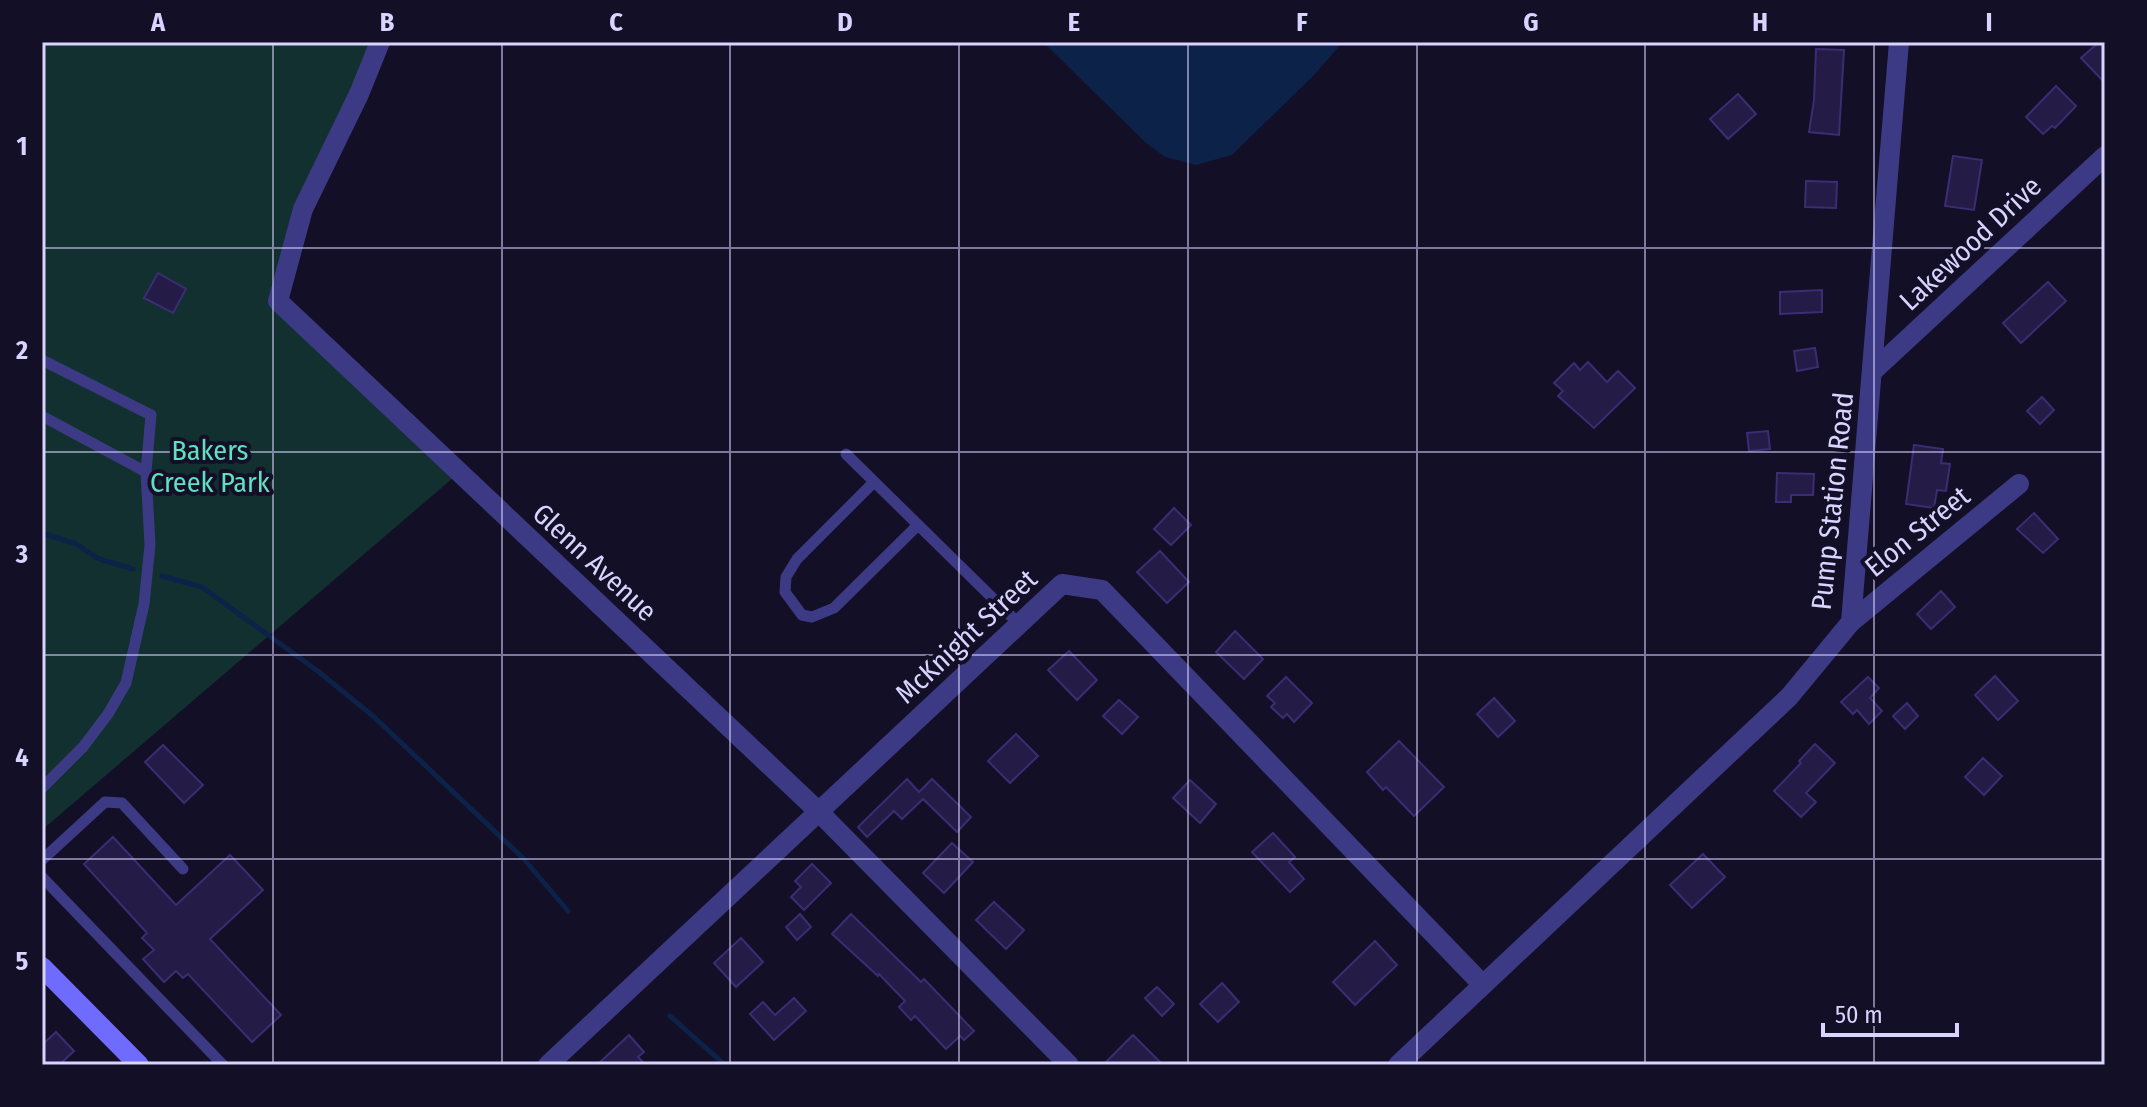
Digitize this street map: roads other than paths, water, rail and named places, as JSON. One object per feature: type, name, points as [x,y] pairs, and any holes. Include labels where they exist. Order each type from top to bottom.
[{"type":"street","name":"Glenn Avenue","points":[[380,42],[359,94],[303,209],[278,301],[818,811],[1069,1065]]},
{"type":"street","name":"Pump Station Road","points":[[1398,1065],[1789,697],[1851,622],[1899,42]]},
{"type":"street","name":"Lakewood Drive","points":[[1873,371],[2105,156]]},
{"type":"street","name":"Elon Street","points":[[1851,622],[2019,484]]},
{"type":"street","name":"McKnight Street","points":[[548,1065],[1062,584],[1102,590],[1482,984]]},
{"type":"street","points":[[42,967],[139,1065]]},
{"type":"lane","points":[[42,360],[151,415],[146,472],[150,545],[144,604],[126,683],[83,747],[42,788]]},
{"type":"lane","points":[[42,416],[146,472]]},
{"type":"lane","points":[[846,454],[1019,624]]},
{"type":"lane","points":[[874,482],[797,559],[786,577],[785,592],[802,615],[812,617],[834,608],[918,525]]},
{"type":"lane","points":[[42,860],[105,802],[122,803],[183,869]]},
{"type":"lane","points":[[42,877],[223,1065]]},
{"type":"water","points":[[1043,42],[1343,42],[1314,75],[1232,155],[1196,165],[1165,157],[1146,143]]},
{"type":"waterway","points":[[42,533],[76,544],[99,559],[133,569]]},
{"type":"waterway","points":[[162,576],[202,587],[319,672],[373,716],[523,858],[568,911]]},
{"type":"waterway","points":[[670,1016],[725,1065]]},
{"type":"park label","name":"Bakers Creek Park","points":[[210,466]]}]
